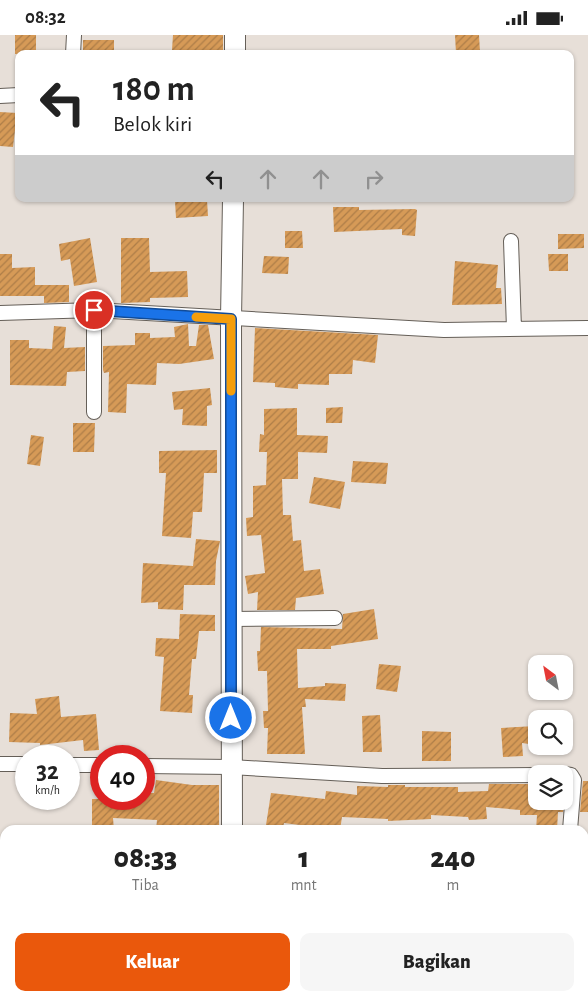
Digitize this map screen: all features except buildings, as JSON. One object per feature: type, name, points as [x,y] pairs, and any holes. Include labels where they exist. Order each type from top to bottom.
[{"type":"street","points":[[73,50],[74,35]]},
{"type":"street","points":[[235,35],[235,50]]},
{"type":"street","points":[[0,95],[15,95]]},
{"type":"street","points":[[232,825],[231,319],[233,202]]},
{"type":"street","points":[[511,241],[514,329]]},
{"type":"street","points":[[94,310],[94,412]]},
{"type":"street","points":[[0,313],[94,310],[444,330],[588,328]]},
{"type":"street","points":[[231,619],[335,618]]},
{"type":"street","points":[[0,764],[15,764]]},
{"type":"street","points":[[155,766],[231,767],[392,777],[528,775]]},
{"type":"street","points":[[573,779],[573,792]]},
{"type":"street","points":[[570,825],[572,810]]},
{"type":"slow traffic","points":[[196,317],[231,319],[231,391]]},
{"type":"route","points":[[94,310],[231,319],[231,718]]}]
